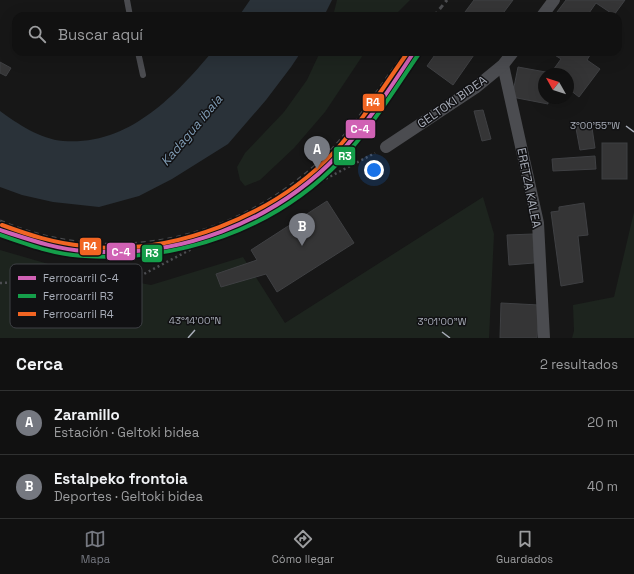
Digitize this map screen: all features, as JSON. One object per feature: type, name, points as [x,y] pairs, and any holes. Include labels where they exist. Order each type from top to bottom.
[{"type":"street","points":[[545,12],[554,0]]},
{"type":"street","name":"GELTOKI BIDEA","points":[[386,147],[475,88],[503,64],[510,56]]},
{"type":"street","name":"ERETZA KALEA","points":[[503,64],[538,224],[544,338]]},
{"type":"lane","points":[[127,0],[129,12]]},
{"type":"lane","points":[[139,56],[142,75]]},
{"type":"path","points":[[142,275],[386,147]]},
{"type":"path","points":[[0,283],[10,282]]},
{"type":"shaded area","points":[[337,0],[410,0],[398,12],[334,12]]},
{"type":"shaded area","points":[[318,56],[362,56],[325,112],[294,148],[260,180],[245,186],[240,180],[237,167],[245,153],[284,112],[307,80]]},
{"type":"shaded area","points":[[483,197],[494,234],[489,338],[0,338],[0,250],[48,264],[10,264],[10,328],[142,328],[142,283],[151,285],[243,257],[285,323]]},
{"type":"shaded area","points":[[634,212],[634,338],[572,338],[574,331],[573,305],[614,297]]},
{"type":"water","points":[[250,0],[332,0],[326,12],[242,12]]},
{"type":"water","name":"Kadagua ibaia","points":[[208,56],[298,56],[266,100],[228,144],[172,179],[139,196],[99,207],[53,202],[22,195],[0,187],[0,111],[30,130],[54,140],[87,140],[108,136],[129,127],[148,115],[182,86]]},
{"type":"building","points":[[474,0],[513,0],[504,12],[465,12]]},
{"type":"building","points":[[566,0],[625,0],[616,12],[610,12],[596,3],[590,12],[557,12]]},
{"type":"building","points":[[434,56],[473,56],[453,85],[427,66]]},
{"type":"building","points":[[556,56],[590,56],[587,60],[600,69],[579,97],[574,93],[574,68],[555,68],[561,59]]},
{"type":"building","points":[[0,62],[11,68],[6,76],[0,73]]},
{"type":"building","points":[[518,67],[538,71],[538,102],[512,97]]},
{"type":"building","points":[[483,110],[491,139],[482,141],[474,111]]},
{"type":"building","points":[[591,121],[595,148],[580,150],[575,123]]},
{"type":"building","points":[[602,143],[627,143],[627,179],[602,179]]},
{"type":"building","points":[[595,156],[596,169],[553,171],[552,159]]},
{"type":"building","points":[[327,201],[354,243],[277,292],[266,274],[221,287],[216,274],[257,260],[251,250]]},
{"type":"building","points":[[584,203],[588,235],[578,236],[583,282],[561,286],[551,212],[559,211],[559,207]]},
{"type":"building","points":[[533,234],[534,263],[509,265],[507,235]]},
{"type":"building","points":[[501,303],[539,305],[537,338],[500,338]]},
{"type":"railway","points":[[437,12],[447,0]]},
{"type":"railway","points":[[0,221],[41,235],[83,243],[125,244],[166,240],[206,229],[245,213],[282,192],[316,165],[329,153],[353,125],[403,56]]},
{"type":"rail line","name":"R4","points":[[2,225],[52,241],[84,246],[117,248],[151,245],[186,238],[219,227],[251,213],[282,195],[310,175],[334,152],[354,128],[405,56]]},
{"type":"rail line","name":"C-4","points":[[0,230],[63,248],[85,251],[120,252],[154,249],[188,242],[222,232],[253,218],[284,200],[312,180],[337,156],[358,132],[387,93],[411,56]]},
{"type":"rail line","name":"R3","points":[[0,235],[53,252],[85,256],[120,256],[155,253],[190,246],[224,236],[256,222],[286,205],[315,184],[341,160],[372,122],[417,56]]},
{"type":"place","name":"Zaramillo","points":[[317,169]]},
{"type":"place","name":"Estalpeko frontoia","points":[[302,246]]}]
